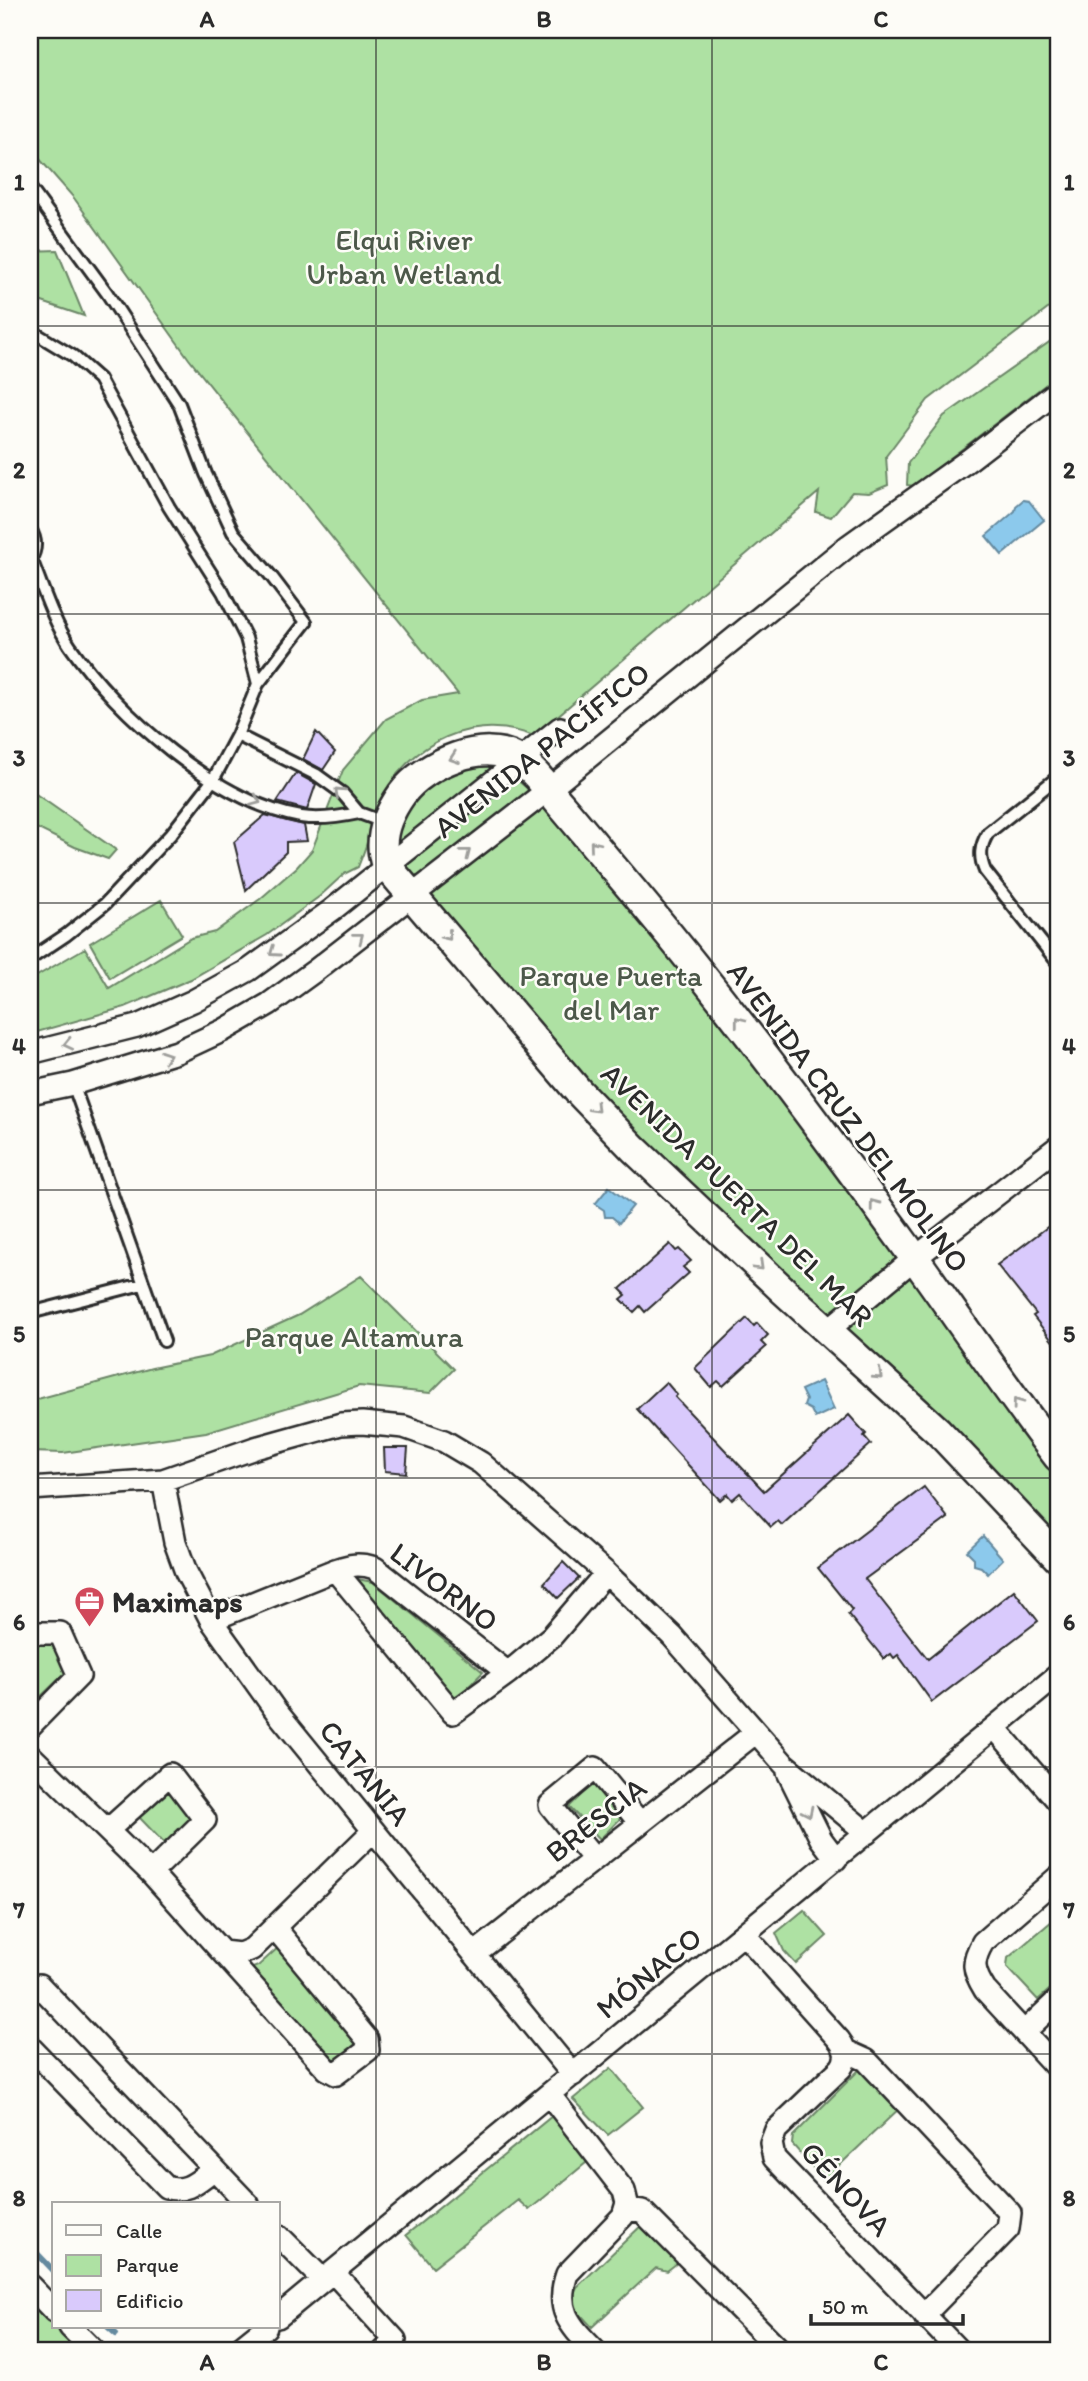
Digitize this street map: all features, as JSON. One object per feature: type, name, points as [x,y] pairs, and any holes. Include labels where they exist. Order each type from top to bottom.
[{"type":"street","name":"AVENIDA PACÍFICO","points":[[30,1093],[73,1084],[177,1052],[245,1019],[316,970],[548,790],[848,546],[1058,391]]},
{"type":"street","name":"AVENIDA PACÍFICO","points":[[30,1053],[113,1034],[164,1015],[249,970],[332,911],[560,728]]},
{"type":"street","name":"AVENIDA PACÍFICO","points":[[386,865],[382,847],[386,823],[403,792],[425,772],[455,757],[484,752],[520,760]]},
{"type":"street","name":"AVENIDA CRUZ DEL MOLINO","points":[[520,760],[548,790],[738,1020],[915,1258],[1058,1457]]},
{"type":"street","name":"AVENIDA PUERTA DEL MAR","points":[[386,865],[578,1091],[634,1149],[938,1431],[1058,1558]]},
{"type":"street","points":[[113,1034],[121,1070]]},
{"type":"street","points":[[828,1330],[915,1258],[1058,1147]]},
{"type":"street","points":[[30,1489],[163,1480],[255,1448],[341,1423],[404,1427],[444,1441],[481,1463],[606,1573],[672,1636],[784,1764],[867,1833]]},
{"type":"street","name":"CATANIA","points":[[163,1480],[175,1542],[191,1584],[211,1620],[276,1711],[573,2075]]},
{"type":"street","name":"LIVORNO","points":[[211,1620],[335,1570],[352,1564],[363,1564],[375,1569],[508,1673],[552,1636],[606,1573]]},
{"type":"street","points":[[335,1570],[453,1713],[508,1673]]},
{"type":"street","points":[[30,1633],[60,1633],[79,1676],[30,1726]]},
{"type":"street","name":"MÓNACO","points":[[280,2315],[1058,1675]]},
{"type":"street","points":[[995,1728],[1058,1801]]},
{"type":"street","name":"BRESCIA","points":[[474,1954],[755,1733]]},
{"type":"street","points":[[30,1755],[151,1873],[327,2070],[336,2074],[368,2050],[367,2039],[275,1928]]},
{"type":"street","points":[[784,1764],[821,1839],[835,1858]]},
{"type":"street","points":[[594,1859],[550,1805],[594,1768],[640,1824]]},
{"type":"street","points":[[108,1830],[170,1774],[205,1820],[151,1873]]},
{"type":"street","points":[[222,1952],[240,1954],[253,1949],[373,1831]]},
{"type":"street","points":[[1058,1877],[983,1942],[975,1956],[975,1975],[985,1990],[1058,2069]]},
{"type":"street","points":[[744,1934],[846,2051],[866,2060],[1010,2213],[1008,2229],[924,2315]]},
{"type":"street","points":[[30,1994],[39,1985],[246,2202]]},
{"type":"street","points":[[1024,2032],[1058,2000]]},
{"type":"street","points":[[30,2047],[166,2187],[174,2190],[186,2189],[213,2169]]},
{"type":"street","name":"GÉNOVA","points":[[846,2051],[841,2068],[776,2130],[772,2136],[771,2150],[774,2158],[959,2351]]},
{"type":"street","points":[[549,2094],[624,2191],[626,2209],[619,2222],[567,2274],[564,2285],[563,2306],[566,2318],[595,2351]]},
{"type":"street","points":[[626,2209],[642,2211],[782,2351]]},
{"type":"street","points":[[280,2237],[328,2276],[395,2348]]},
{"type":"street","points":[[30,2286],[52,2309]]},
{"type":"street","points":[[71,2328],[94,2351]]},
{"type":"street","points":[[236,2351],[265,2328]]},
{"type":"lane","points":[[30,188],[114,304],[179,404],[206,474],[233,532],[306,622],[258,684],[237,735],[213,780],[171,835],[124,885],[85,921],[30,959]]},
{"type":"lane","points":[[30,330],[74,356],[99,379],[169,507],[223,592],[246,638],[258,684]]},
{"type":"lane","points":[[30,529],[36,542],[30,561],[69,645],[100,684],[144,727],[213,780],[261,804],[301,817],[332,818],[359,813]]},
{"type":"lane","points":[[237,735],[333,785],[359,813],[386,823]]},
{"type":"lane","points":[[1058,777],[988,833],[981,855],[985,871],[1058,963]]},
{"type":"lane","points":[[73,1084],[164,1341]]},
{"type":"lane","points":[[30,1313],[142,1284]]},
{"type":"green space","name":"Elqui River Urban Wetland","points":[[30,30],[1058,30],[1058,305],[1053,305],[928,400],[886,456],[888,485],[869,493],[852,492],[831,517],[816,512],[819,492],[534,736],[508,729],[482,728],[435,742],[415,756],[397,774],[382,796],[370,823],[367,842],[358,867],[344,874],[320,896],[267,935],[191,979],[125,1007],[30,1034],[30,980],[85,948],[109,988],[191,938],[215,932],[260,899],[312,850],[343,770],[386,719],[422,700],[458,694],[189,359],[74,198],[30,148]]},
{"type":"green space","points":[[57,250],[84,316],[30,298],[30,251]]},
{"type":"green space","points":[[1058,336],[1058,375],[914,486],[907,485],[908,463],[944,416]]},
{"type":"green space","name":"Parque Puerta del Mar","points":[[489,763],[501,767],[528,789],[660,932],[960,1337],[1058,1475],[1058,1542],[587,1084],[399,864],[391,848],[401,812],[423,788],[460,768]]},
{"type":"green space","points":[[30,790],[116,850],[108,859],[75,847],[30,825]]},
{"type":"green space","points":[[161,900],[182,935],[110,978],[90,943]]},
{"type":"green space","name":"Parque Altamura","points":[[361,1276],[454,1369],[430,1393],[359,1386],[206,1432],[63,1453],[30,1452],[30,1401],[152,1368],[210,1356],[299,1315]]},
{"type":"green space","points":[[357,1579],[373,1582],[483,1672],[457,1698],[443,1689]]},
{"type":"green space","points":[[30,1643],[54,1643],[66,1672],[30,1707]]},
{"type":"green space","points":[[592,1784],[623,1816],[600,1839],[569,1807]]},
{"type":"green space","points":[[168,1790],[192,1818],[164,1843],[139,1817]]},
{"type":"green space","points":[[804,1910],[827,1936],[796,1964],[784,1951],[776,1933]]},
{"type":"green space","points":[[1058,1916],[1058,1982],[1038,2000],[1007,1967],[1008,1958]]},
{"type":"green space","points":[[280,1946],[353,2033],[357,2048],[341,2062],[326,2057],[248,1970],[258,1966]]},
{"type":"green space","points":[[864,2065],[903,2105],[824,2180],[792,2144],[793,2136]]},
{"type":"green space","points":[[611,2068],[643,2107],[608,2135],[573,2099]]},
{"type":"green space","points":[[552,2116],[587,2162],[529,2210],[518,2200],[433,2267],[406,2235]]},
{"type":"green space","points":[[644,2223],[681,2260],[667,2271],[656,2268],[592,2327],[569,2302],[577,2287]]},
{"type":"green space","points":[[30,2289],[52,2312],[52,2328],[67,2328],[89,2351],[30,2351]]},
{"type":"water","points":[[1023,500],[1029,501],[1044,520],[1002,555],[986,536],[1015,511],[1016,506]]},
{"type":"water","points":[[609,1187],[633,1206],[619,1223],[612,1217],[605,1217],[604,1210],[595,1204]]},
{"type":"water","points":[[821,1381],[834,1409],[815,1418],[811,1410],[804,1406],[806,1400],[801,1390]]},
{"type":"water","points":[[983,1536],[1003,1559],[988,1574],[981,1567],[974,1565],[974,1558],[967,1551]]},
{"type":"building","points":[[316,732],[335,752],[323,770],[303,759]]},
{"type":"building","points":[[296,773],[316,784],[307,810],[277,802]]},
{"type":"building","points":[[265,815],[304,825],[307,841],[286,842],[286,852],[246,890],[234,842]]},
{"type":"building","points":[[1058,1219],[1058,1348],[1033,1316],[1036,1314],[997,1265]]},
{"type":"building","points":[[670,1244],[691,1261],[683,1267],[689,1273],[645,1312],[640,1306],[634,1312],[621,1299],[626,1295],[620,1289]]},
{"type":"building","points":[[747,1318],[754,1326],[757,1323],[768,1335],[761,1342],[766,1347],[723,1386],[718,1381],[711,1387],[695,1368]]},
{"type":"building","points":[[666,1382],[677,1395],[675,1397],[764,1491],[849,1415],[871,1444],[782,1525],[778,1521],[771,1527],[740,1493],[732,1500],[727,1494],[720,1500],[637,1409]]},
{"type":"building","points":[[384,1448],[408,1448],[406,1473],[385,1471]]},
{"type":"building","points":[[924,1487],[948,1518],[865,1579],[928,1659],[1014,1590],[1038,1621],[932,1702],[898,1655],[894,1658],[891,1654],[884,1659],[848,1614],[852,1610],[818,1568]]},
{"type":"building","points":[[563,1562],[579,1578],[558,1598],[544,1583]]},
{"type":"waterway","points":[[30,2246],[52,2269]]},
{"type":"waterway","points":[[109,2328],[116,2334]]},
{"type":"place","name":"Maximaps","points":[[89,1629]]}]
